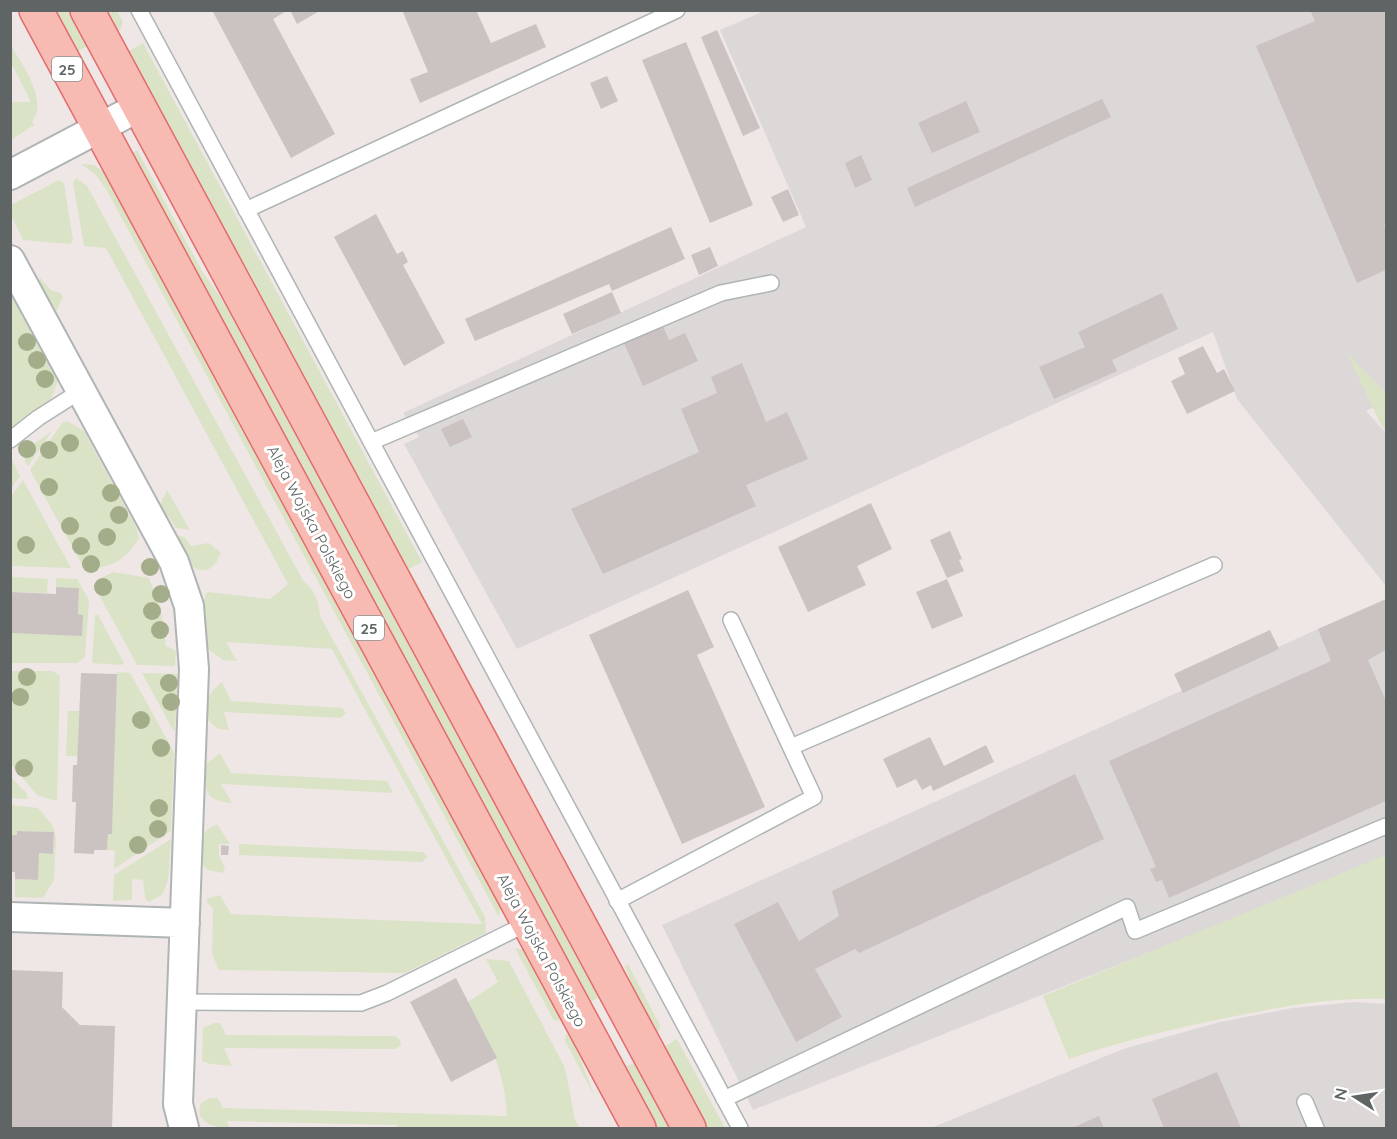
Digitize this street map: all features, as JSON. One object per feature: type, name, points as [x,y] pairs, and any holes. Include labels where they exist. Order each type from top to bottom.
[{"type":"main road","name":"Aleja Wojska Polskiego","points":[[36,10],[639,1128]]},
{"type":"main road","points":[[87,10],[689,1128]]},
{"type":"street","points":[[10,175],[139,107]]},
{"type":"street","points":[[10,260],[164,541],[189,606],[194,669],[178,1104],[184,1128]]},
{"type":"street","points":[[10,916],[185,923]]},
{"type":"lane","points":[[139,10],[740,1128]]},
{"type":"lane","points":[[246,210],[677,10]]},
{"type":"lane","points":[[371,442],[721,293],[771,283]]},
{"type":"lane","points":[[10,441],[38,418],[82,390]]},
{"type":"lane","points":[[791,747],[1214,565]]},
{"type":"lane","points":[[617,901],[814,797],[731,620]]},
{"type":"lane","points":[[724,1099],[1127,908],[1135,931],[1386,826]]},
{"type":"lane","points":[[182,1002],[361,1003],[380,996],[528,923]]},
{"type":"lane","points":[[1305,1102],[1316,1128]]},
{"type":"shaded area","points":[[764,11],[1386,11],[1386,402],[1366,411],[1386,433],[1386,586],[1237,399],[1213,332],[517,649],[404,444],[419,437],[403,413],[806,227],[720,30]]},
{"type":"shaded area","points":[[1386,603],[1386,858],[753,1110],[662,925],[1318,629]]},
{"type":"shaded area","points":[[1354,1002],[1386,1004],[1386,1128],[931,1128],[1123,1049],[1220,1022],[1292,1008]]},
{"type":"green space","points":[[51,11],[70,11],[89,45],[74,54]]},
{"type":"green space","points":[[102,11],[117,11],[123,22],[120,30],[114,34]]},
{"type":"green space","points":[[143,43],[422,562],[409,569],[535,804],[531,803],[125,53]]},
{"type":"green space","points":[[11,45],[32,83],[37,103],[32,122],[34,125],[11,140],[11,102],[31,102],[11,63]]},
{"type":"green space","points":[[137,150],[202,271],[247,336],[601,996],[587,1004],[129,155]]},
{"type":"green space","points":[[81,164],[94,165],[105,173],[501,904],[499,917],[106,189],[95,174]]},
{"type":"green space","points":[[76,178],[87,186],[304,582],[313,592],[318,602],[320,616],[485,917],[486,933],[405,973],[219,970],[212,954],[213,908],[207,903],[207,899],[220,895],[231,914],[482,924],[332,649],[226,642],[237,661],[223,660],[208,649],[202,606],[207,592],[270,599],[288,584],[106,248],[84,246],[73,183]]},
{"type":"green space","points":[[59,180],[64,183],[73,240],[70,244],[23,240],[11,215],[11,205]]},
{"type":"green space","points":[[40,278],[51,290],[61,293],[63,297],[54,316],[39,287]]},
{"type":"green space","points":[[10,284],[59,378],[51,399],[11,429]]},
{"type":"green space","points":[[1347,353],[1386,393],[1386,431],[1381,425]]},
{"type":"green space","points":[[67,421],[84,431],[136,527],[139,538],[128,553],[110,565],[84,568],[30,470],[62,423]]},
{"type":"green space","points":[[52,431],[28,466],[17,446],[20,442],[34,444]]},
{"type":"green space","points":[[11,458],[20,476],[11,489]]},
{"type":"green space","points":[[23,480],[71,568],[11,566],[11,497]]},
{"type":"green space","points":[[167,490],[190,530],[176,528],[169,517],[164,518],[158,509]]},
{"type":"green space","points":[[173,535],[185,537],[191,546],[209,543],[221,553],[216,563],[209,569],[202,570],[190,565]]},
{"type":"green space","points":[[113,572],[149,578],[161,611],[166,646],[176,651],[175,666],[137,665],[96,589],[99,579]]},
{"type":"green space","points":[[12,577],[48,579],[47,593],[11,592]]},
{"type":"green space","points":[[56,578],[77,579],[89,600],[85,657],[77,663],[11,663],[11,633],[82,635],[83,615],[78,614],[79,588],[56,587]]},
{"type":"green space","points":[[95,615],[98,615],[124,663],[121,665],[92,663]]},
{"type":"green space","points":[[10,671],[53,671],[60,676],[57,801],[37,795],[11,764]]},
{"type":"green space","points":[[117,672],[130,673],[174,752],[171,831],[114,869],[115,851],[107,850],[108,834],[112,834]]},
{"type":"green space","points":[[142,673],[178,674],[175,730],[173,730]]},
{"type":"green space","points":[[222,682],[231,701],[342,708],[346,713],[341,718],[224,712],[229,730],[218,729],[210,722],[207,705],[213,690]]},
{"type":"green space","points":[[68,711],[79,711],[78,756],[66,756]]},
{"type":"green space","points":[[220,753],[231,773],[387,781],[393,793],[221,784],[232,803],[223,802],[211,796],[205,781],[205,765]]},
{"type":"green space","points":[[10,776],[27,794],[28,799],[11,798]]},
{"type":"green space","points":[[11,805],[38,808],[53,826],[56,837],[54,880],[43,898],[15,897],[15,879],[38,880],[39,853],[53,854],[54,832],[17,831],[17,835],[11,835]]},
{"type":"green space","points":[[218,825],[230,844],[219,844],[219,856],[225,868],[223,873],[208,870],[200,851],[202,837],[206,831]]},
{"type":"green space","points":[[171,839],[168,880],[162,895],[148,902],[145,897],[143,880],[132,879],[132,900],[113,901],[114,875]]},
{"type":"green space","points":[[239,844],[423,852],[428,857],[422,862],[239,855]]},
{"type":"green space","points":[[1386,855],[1386,999],[1332,1001],[1259,1011],[1154,1034],[1069,1059],[1043,996]]},
{"type":"green space","points":[[515,948],[525,950],[563,1018],[558,1021],[553,1019]]},
{"type":"green space","points":[[486,959],[509,961],[565,1068],[575,1120],[580,1128],[397,1128],[397,1125],[227,1121],[230,1128],[207,1123],[200,1115],[201,1103],[210,1098],[218,1098],[223,1108],[507,1116],[503,1084],[495,1057],[468,1002],[498,982]]},
{"type":"green space","points":[[628,964],[660,1025],[659,1031],[652,1034],[625,967]]},
{"type":"green space","points":[[220,1023],[226,1035],[395,1036],[400,1040],[401,1045],[395,1049],[224,1048],[232,1066],[210,1064],[202,1061],[203,1028]]},
{"type":"green space","points":[[570,1032],[595,1097],[565,1041],[566,1035]]},
{"type":"green space","points":[[677,1039],[725,1128],[703,1128],[660,1049]]},
{"type":"green space","points":[[637,1061],[673,1128],[654,1128],[622,1069]]},
{"type":"building","points":[[212,10],[288,10],[273,19],[335,134],[291,158]]},
{"type":"building","points":[[290,10],[321,10],[297,24]]},
{"type":"building","points":[[402,10],[476,10],[491,43],[536,24],[546,47],[420,103],[410,79],[428,72]]},
{"type":"building","points":[[1310,10],[1386,10],[1386,224],[1384,225],[1386,270],[1357,283],[1256,46],[1315,21]]},
{"type":"building","points":[[717,30],[760,128],[743,136],[701,37]]},
{"type":"building","points":[[686,42],[753,205],[710,223],[642,60]]},
{"type":"building","points":[[607,76],[618,101],[601,109],[590,83]]},
{"type":"building","points":[[1102,99],[1111,117],[915,207],[907,188]]},
{"type":"building","points":[[966,101],[980,132],[932,153],[918,123]]},
{"type":"building","points":[[861,155],[872,180],[855,188],[845,163]]},
{"type":"building","points":[[788,189],[799,215],[783,222],[771,197]]},
{"type":"building","points":[[376,214],[397,254],[403,251],[408,262],[403,265],[445,343],[404,366],[334,237]]},
{"type":"building","points":[[671,227],[685,259],[612,291],[609,284],[475,341],[465,319]]},
{"type":"building","points":[[710,247],[718,266],[699,275],[691,255]]},
{"type":"building","points":[[612,292],[621,313],[572,334],[563,314]]},
{"type":"building","points":[[1162,293],[1178,329],[1112,360],[1117,371],[1054,399],[1039,367],[1085,347],[1078,332]]},
{"type":"building","points":[[662,324],[669,340],[685,333],[698,361],[643,386],[624,343]]},
{"type":"building","points":[[1203,346],[1217,373],[1224,369],[1235,391],[1187,414],[1171,381],[1185,374],[1178,358]]},
{"type":"building","points":[[742,363],[766,422],[787,412],[808,459],[746,485],[756,506],[603,574],[571,509],[699,452],[681,409],[717,393],[711,377]]},
{"type":"building","points":[[463,419],[472,437],[450,447],[441,429]]},
{"type":"building","points":[[871,503],[892,549],[857,566],[866,585],[808,612],[778,547]]},
{"type":"building","points":[[950,531],[962,559],[959,560],[964,571],[947,578],[930,540]]},
{"type":"building","points":[[947,579],[963,616],[932,629],[916,592]]},
{"type":"building","points":[[56,587],[79,588],[78,614],[83,615],[82,636],[10,633],[11,592],[56,594]]},
{"type":"building","points":[[688,590],[714,647],[697,655],[765,807],[682,844],[589,635]]},
{"type":"building","points":[[1386,599],[1386,650],[1368,660],[1386,701],[1386,801],[1169,898],[1162,880],[1156,882],[1150,869],[1156,867],[1109,761],[1331,661],[1318,629]]},
{"type":"building","points":[[1270,630],[1279,649],[1183,693],[1174,674]]},
{"type":"building","points":[[81,673],[117,674],[112,834],[108,834],[107,850],[94,850],[94,854],[74,853],[76,802],[72,802],[73,765],[77,765]]},
{"type":"building","points":[[930,737],[944,766],[986,745],[994,762],[933,791],[931,785],[922,790],[916,779],[897,788],[883,759]]},
{"type":"building","points":[[1075,774],[1104,839],[859,953],[855,949],[815,969],[842,1017],[796,1042],[734,924],[778,902],[799,941],[839,916],[832,891]]},
{"type":"building","points":[[17,831],[54,832],[53,854],[39,853],[38,880],[15,879],[15,872],[10,872],[10,835],[17,835]]},
{"type":"building","points":[[221,845],[229,846],[228,855],[221,855]]},
{"type":"building","points":[[10,970],[63,972],[62,1007],[80,1025],[115,1026],[112,1128],[10,1128]]},
{"type":"building","points":[[456,978],[497,1058],[451,1082],[410,1002]]},
{"type":"building","points":[[1217,1072],[1241,1128],[1164,1128],[1152,1099]]},
{"type":"building","points":[[1099,1116],[1104,1128],[1072,1128]]}]
